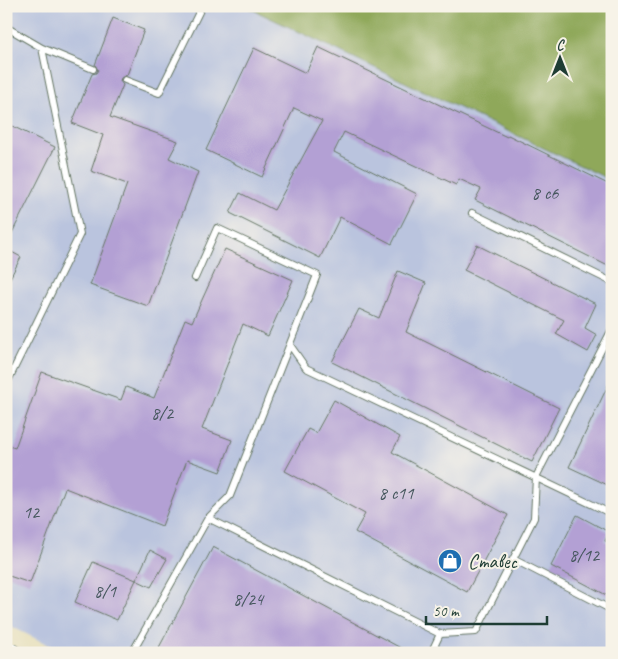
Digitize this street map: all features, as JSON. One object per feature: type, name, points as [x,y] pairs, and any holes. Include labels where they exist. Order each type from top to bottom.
[{"type":"street","points":[[6,650],[12,653]]},
{"type":"lane","points":[[125,80],[159,93],[202,6]]},
{"type":"lane","points":[[6,27],[42,48],[93,69]]},
{"type":"lane","points":[[6,386],[80,234],[42,48]]},
{"type":"lane","points":[[472,213],[612,282]]},
{"type":"lane","points":[[132,653],[208,518],[230,496],[317,275],[218,228],[195,278]]},
{"type":"lane","points":[[208,518],[440,634],[476,632],[534,518],[536,477],[612,329]]},
{"type":"lane","points":[[290,345],[306,368],[612,514]]},
{"type":"lane","points":[[513,559],[612,610]]},
{"type":"lane","points":[[431,653],[440,634]]},
{"type":"shaded area","points":[[6,6],[245,6],[612,181],[612,653],[65,653],[6,624]]},
{"type":"green space","points":[[245,6],[612,6],[612,181],[596,173]]},
{"type":"building","points":[[113,18],[144,30],[127,75],[121,78],[120,81],[123,85],[110,117],[178,141],[169,158],[198,172],[148,306],[90,285],[127,184],[91,171],[103,135],[72,123],[92,74],[98,70],[95,65]]},
{"type":"building","points":[[318,47],[507,137],[508,135],[612,186],[612,259],[608,266],[475,200],[481,189],[459,179],[456,185],[344,132],[334,152],[417,194],[392,244],[340,217],[320,258],[230,213],[240,193],[274,210],[322,121],[294,108],[262,177],[206,150],[254,48],[306,73]]},
{"type":"building","points":[[6,123],[55,147],[6,245]]},
{"type":"building","points":[[477,245],[596,304],[585,328],[597,335],[588,352],[556,334],[564,320],[464,270]]},
{"type":"building","points":[[6,249],[21,257],[6,286]]},
{"type":"building","points":[[225,249],[293,280],[268,336],[243,324],[202,429],[232,440],[220,472],[187,460],[162,526],[65,488],[30,583],[6,575],[6,445],[15,448],[42,372],[121,400],[126,387],[154,398],[185,319],[192,322]]},
{"type":"building","points":[[398,271],[426,283],[406,332],[559,408],[532,462],[332,362],[359,309],[379,318]]},
{"type":"building","points":[[612,377],[612,487],[569,467]]},
{"type":"building","points":[[334,400],[400,437],[392,452],[508,515],[467,592],[355,532],[365,514],[285,471],[308,429],[316,433]]},
{"type":"building","points":[[577,515],[609,532],[605,541],[612,544],[612,598],[551,566]]},
{"type":"building","points":[[213,547],[410,653],[156,653]]},
{"type":"building","points":[[150,550],[167,559],[151,587],[136,580]]},
{"type":"building","points":[[93,562],[136,580],[117,620],[75,602]]},
{"type":"place","name":"Ставес","points":[[450,561]]}]
